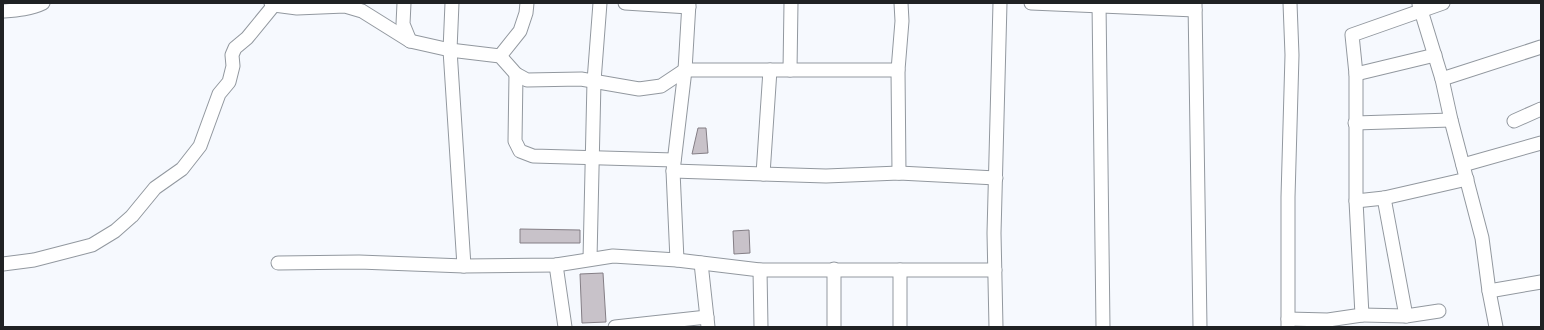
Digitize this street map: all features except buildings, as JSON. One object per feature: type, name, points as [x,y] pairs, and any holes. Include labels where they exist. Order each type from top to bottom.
[{"type":"street","points":[[3,11],[19,10],[43,3]]},
{"type":"street","points":[[404,3],[403,24],[410,41]]},
{"type":"street","points":[[452,3],[450,50],[464,266]]},
{"type":"street","points":[[500,56],[520,31],[526,13],[527,3]]},
{"type":"street","points":[[590,260],[594,81],[600,3]]},
{"type":"street","points":[[624,3],[689,5],[685,70],[674,166],[677,260]]},
{"type":"street","points":[[790,70],[791,3]]},
{"type":"street","points":[[899,173],[898,70],[902,21],[901,3]]},
{"type":"street","points":[[996,327],[994,232],[1000,3]]},
{"type":"street","points":[[1031,3],[1195,6],[1200,327]]},
{"type":"street","points":[[1290,3],[1292,55],[1288,197],[1288,323],[1328,320],[1358,320],[1406,316],[1439,311]]},
{"type":"street","points":[[1358,320],[1355,123],[1356,74],[1352,35],[1420,7],[1443,3]]},
{"type":"street","points":[[3,264],[34,260],[92,245],[115,231],[132,216],[155,188],[182,169],[200,146],[220,94],[230,82],[233,66],[232,55],[236,48],[247,38],[273,4],[297,8],[344,6],[362,11],[410,41],[450,50],[500,56],[516,74],[526,80],[581,78],[639,89],[661,86],[685,70],[898,70]]},
{"type":"street","points":[[1099,5],[1103,327]]},
{"type":"street","points":[[1420,7],[1442,79],[1451,120],[1482,238],[1489,291],[1496,327]]},
{"type":"street","points":[[1442,79],[1541,47]]},
{"type":"street","points":[[1356,74],[1435,55]]},
{"type":"street","points":[[763,174],[770,70]]},
{"type":"street","points":[[516,74],[515,141],[520,151],[533,156],[593,158],[763,174],[826,176],[899,173],[996,178]]},
{"type":"street","points":[[1514,121],[1541,110]]},
{"type":"street","points":[[1355,123],[1451,120]]},
{"type":"street","points":[[1463,165],[1541,143]]},
{"type":"street","points":[[1356,201],[1384,198],[1467,179]]},
{"type":"street","points":[[1384,198],[1406,316]]},
{"type":"street","points":[[278,263],[359,262],[464,266],[556,265],[613,256],[677,260],[760,270],[995,270]]},
{"type":"street","points":[[615,327],[707,322],[701,263]]},
{"type":"street","points":[[556,265],[565,327]]},
{"type":"street","points":[[834,269],[834,327]]},
{"type":"street","points":[[760,270],[761,327]]},
{"type":"street","points":[[900,270],[900,327]]},
{"type":"street","points":[[1489,291],[1541,282]]}]
